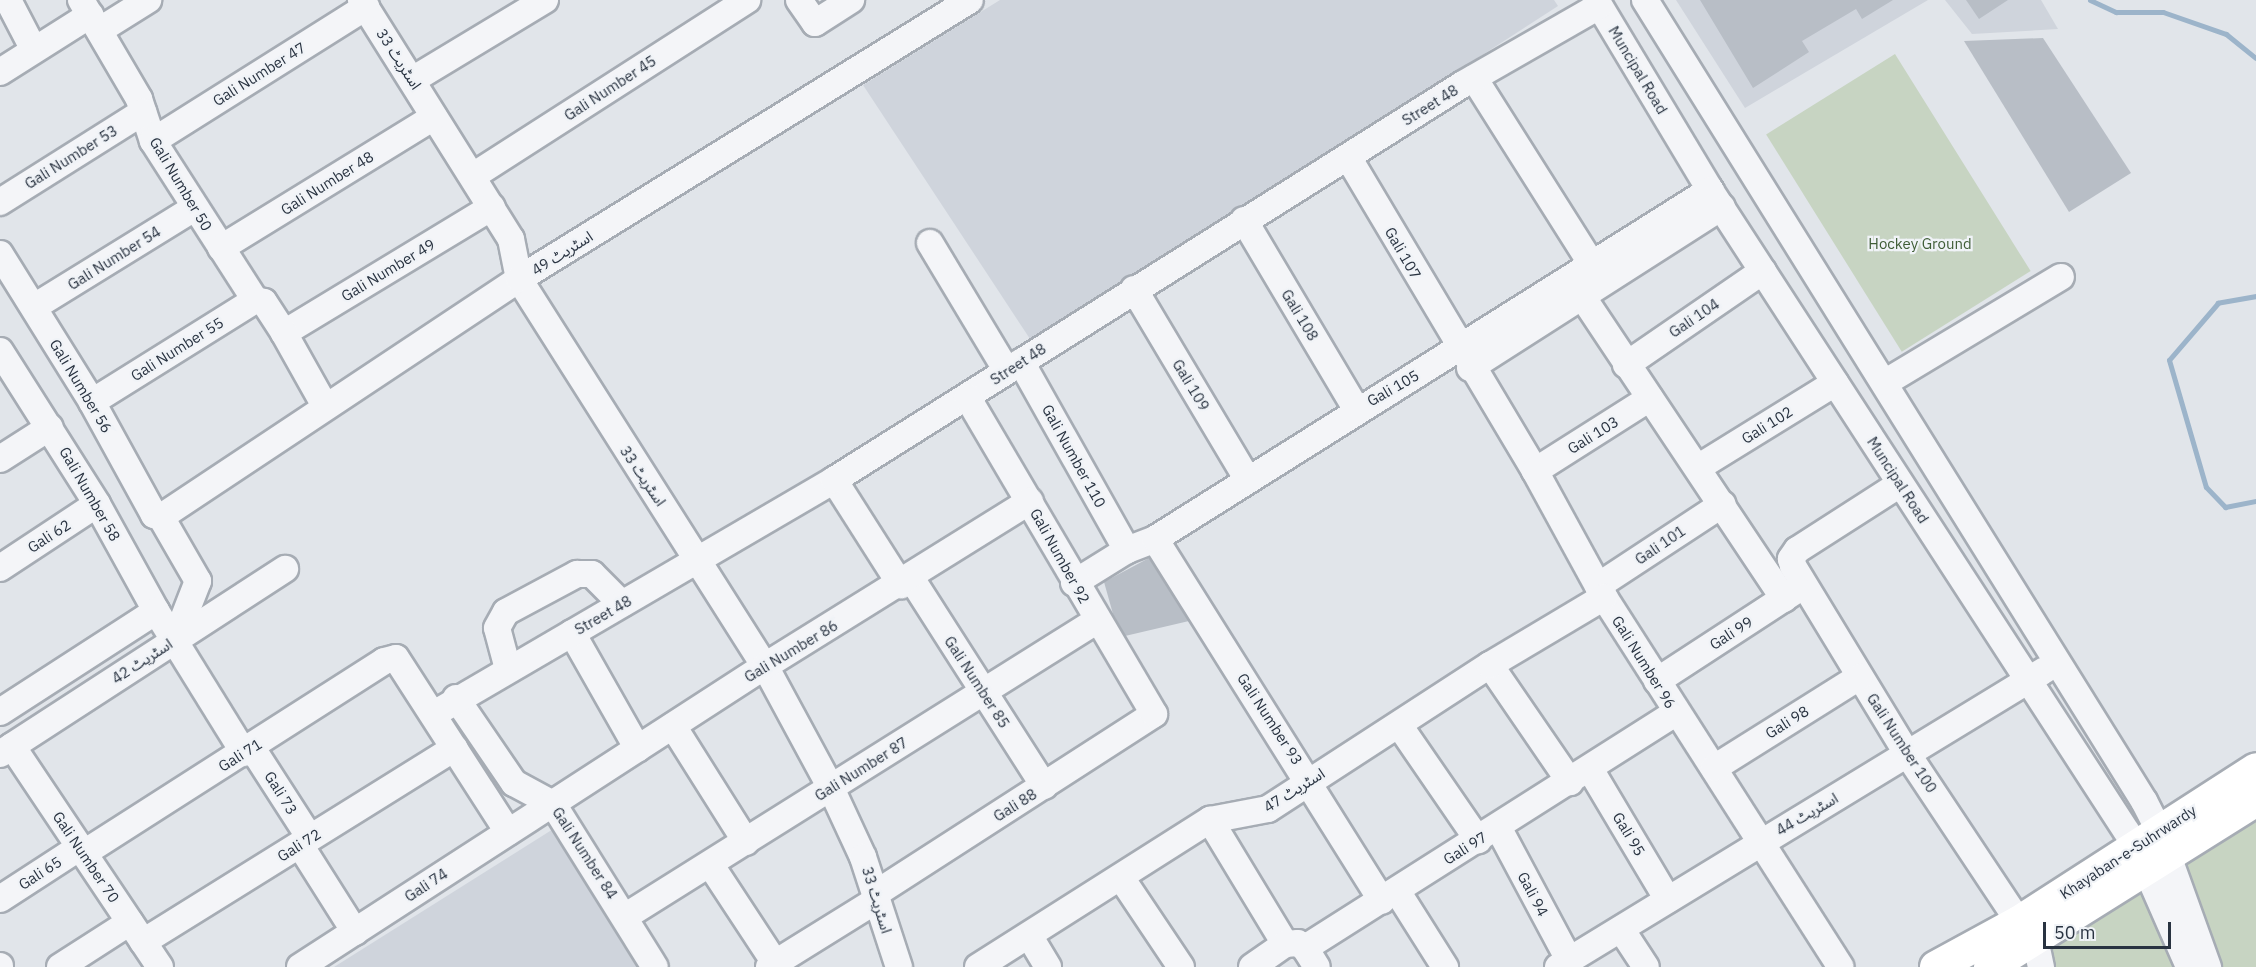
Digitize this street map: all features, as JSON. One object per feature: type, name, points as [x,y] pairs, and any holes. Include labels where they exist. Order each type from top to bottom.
[{"type":"main road","name":"Khayaban-e-Suhrwardy","points":[[1990,967],[2032,943],[2256,769]]},
{"type":"main road","name":"Khayaban-e-Suhrwardy","points":[[2153,850],[2256,800]]},
{"type":"main road","name":"Khayaban-e-Suhrwardy","points":[[1936,967],[2032,943]]},
{"type":"street","points":[[8,0],[34,50]]},
{"type":"street","points":[[0,72],[90,15],[148,0]]},
{"type":"street","points":[[414,79],[545,0]]},
{"type":"street","name":"Gali Number 45","points":[[473,176],[747,0]]},
{"type":"street","points":[[799,0],[815,23],[851,0]]},
{"type":"street","name":"اسٹریٹ 49","points":[[161,517],[519,279],[970,0]]},
{"type":"street","name":"Muncipal Road","points":[[1645,0],[1886,382],[2058,662],[2153,850],[2208,967]]},
{"type":"street","name":"Muncipal Road","points":[[1597,3],[1716,199],[1900,484],[2030,680],[2153,850],[2189,967]]},
{"type":"street","name":"Street 48","points":[[434,714],[456,698],[699,560],[834,480],[1244,220],[1597,3]]},
{"type":"street","name":"اسٹریٹ 33","points":[[363,4],[414,79],[434,117],[511,239],[519,279],[617,437],[699,560],[765,666],[831,788],[863,857],[899,967]]},
{"type":"street","name":"Gali Number 47","points":[[153,141],[363,4]]},
{"type":"street","name":"Gali Number 50","points":[[90,15],[143,112],[153,141],[221,248],[284,333],[325,406]]},
{"type":"street","points":[[1474,78],[1592,265]]},
{"type":"street","name":"Gali Number 53","points":[[0,202],[143,112]]},
{"type":"street","name":"Gali Number 48","points":[[221,248],[434,117]]},
{"type":"street","name":"Gali 107","points":[[1348,157],[1464,358]]},
{"type":"street","points":[[1464,358],[1582,296],[1716,199]]},
{"type":"street","name":"Gali 105","points":[[1074,583],[1127,550],[1155,539],[1356,409],[1464,358],[1592,265],[1716,199]]},
{"type":"street","name":"Gali Number 49","points":[[284,333],[492,207]]},
{"type":"street","name":"Gali Number 54","points":[[33,307],[194,208]]},
{"type":"street","name":"Gali 108","points":[[1244,220],[1356,409]]},
{"type":"street","name":"Gali Number 110","points":[[930,243],[1014,366],[1127,550]]},
{"type":"street","name":"Gali Number 56","points":[[0,254],[92,402],[154,515],[161,517],[198,581],[175,640]]},
{"type":"street","name":"Gali 104","points":[[1626,365],[1763,272]]},
{"type":"street","points":[[1886,382],[2061,277]]},
{"type":"street","name":"Gali 109","points":[[1134,289],[1248,480]]},
{"type":"street","name":"Gali Number 100","points":[[1582,296],[1626,365],[1699,467],[1722,504],[1859,676],[1908,755],[2032,943]]},
{"type":"street","name":"Gali Number 55","points":[[92,402],[259,301]]},
{"type":"street","name":"Gali Number 58","points":[[0,351],[98,504],[156,611],[175,640]]},
{"type":"street","name":"Gali Number 96","points":[[1464,358],[1535,471],[1601,592],[1676,713],[1714,768],[1841,967]]},
{"type":"street","name":"Gali 102","points":[[1699,467],[1834,383]]},
{"type":"street","name":"Gali Number 92","points":[[968,397],[1030,501],[1096,621],[1154,714]]},
{"type":"street","name":"Gali 103","points":[[1535,471],[1650,398]]},
{"type":"street","points":[[0,459],[50,427]]},
{"type":"street","name":"Gali Number 85","points":[[834,480],[983,692],[1044,786]]},
{"type":"street","name":"Gali Number 100","points":[[1794,592],[1791,559],[1797,550],[1900,484]]},
{"type":"street","name":"Gali Number 86","points":[[553,804],[765,666],[906,581],[1030,501]]},
{"type":"street","name":"Gali 62","points":[[0,568],[98,504]]},
{"type":"street","name":"Gali 101","points":[[1601,592],[1722,504]]},
{"type":"street","name":"Gali Number 93","points":[[1155,539],[1309,780],[1389,896],[1445,967]]},
{"type":"street","name":"اسٹریٹ 42","points":[[4,750],[285,569]]},
{"type":"street","points":[[508,669],[497,628],[506,612],[577,574],[592,574],[622,604]]},
{"type":"street","name":"اسٹریٹ 47","points":[[978,967],[1122,879],[1210,820],[1268,809],[1309,780],[1399,725],[1601,592]]},
{"type":"street","name":"Gali 99","points":[[1657,681],[1794,592]]},
{"type":"street","points":[[0,712],[156,611]]},
{"type":"street","name":"Gali Number 87","points":[[626,916],[1096,621]]},
{"type":"street","points":[[572,633],[638,748]]},
{"type":"street","name":"Gali 73","points":[[175,640],[305,841],[355,932]]},
{"type":"street","name":"Gali 71","points":[[82,850],[248,750],[384,661],[396,658],[434,714]]},
{"type":"street","name":"اسٹریٹ 44","points":[[1564,964],[1760,842],[1908,755],[2058,662]]},
{"type":"street","name":"Gali 95","points":[[1490,665],[1580,775],[1668,900]]},
{"type":"street","name":"Gali 98","points":[[1714,768],[1859,676]]},
{"type":"street","name":"Gali Number 84","points":[[456,698],[514,783],[553,804],[626,916],[655,967]]},
{"type":"street","name":"Gali 97","points":[[1252,967],[1302,953],[1676,713]]},
{"type":"street","points":[[434,714],[508,832]]},
{"type":"street","name":"Gali 88","points":[[772,965],[1154,714]]},
{"type":"street","name":"Gali 94","points":[[1399,725],[1488,834],[1564,964]]},
{"type":"street","points":[[673,726],[746,842]]},
{"type":"street","name":"Gali 72","points":[[60,967],[137,932],[305,841],[455,748]]},
{"type":"street","name":"Gali Number 70","points":[[4,750],[82,850],[160,967]]},
{"type":"street","name":"Gali 74","points":[[300,967],[553,804]]},
{"type":"street","points":[[1210,820],[1302,953]]},
{"type":"street","name":"Gali 65","points":[[0,899],[82,850]]},
{"type":"street","points":[[710,864],[772,965]]},
{"type":"street","points":[[1122,879],[1181,967]]},
{"type":"street","points":[[1621,929],[1646,967]]},
{"type":"street","points":[[1029,937],[1048,967]]},
{"type":"shaded area","points":[[1000,0],[1554,0],[1558,6],[1034,345],[863,85]]},
{"type":"shaded area","points":[[1676,0],[1928,0],[1745,108]]},
{"type":"shaded area","points":[[1945,0],[2041,0],[2058,29],[1972,34]]},
{"type":"shaded area","points":[[558,826],[653,967],[334,967]]},
{"type":"green space","name":"Hockey Ground","points":[[1895,54],[2031,271],[1902,352],[1766,135]]},
{"type":"green space","points":[[2256,813],[2256,967],[2011,967]]},
{"type":"building","points":[[1700,0],[1893,0],[1862,19],[1856,9],[1802,41],[1809,52],[1753,88]]},
{"type":"building","points":[[1966,0],[2008,0],[1979,19]]},
{"type":"building","points":[[2043,38],[2131,173],[2069,212],[1964,41]]},
{"type":"building","points":[[1149,558],[1189,621],[1125,636],[1113,614],[1104,582]]},
{"type":"waterway","points":[[2090,0],[2116,12],[2163,12],[2226,34],[2256,58]]},
{"type":"waterway","points":[[2256,296],[2218,303],[2169,360],[2206,487],[2225,507],[2256,501]]}]
